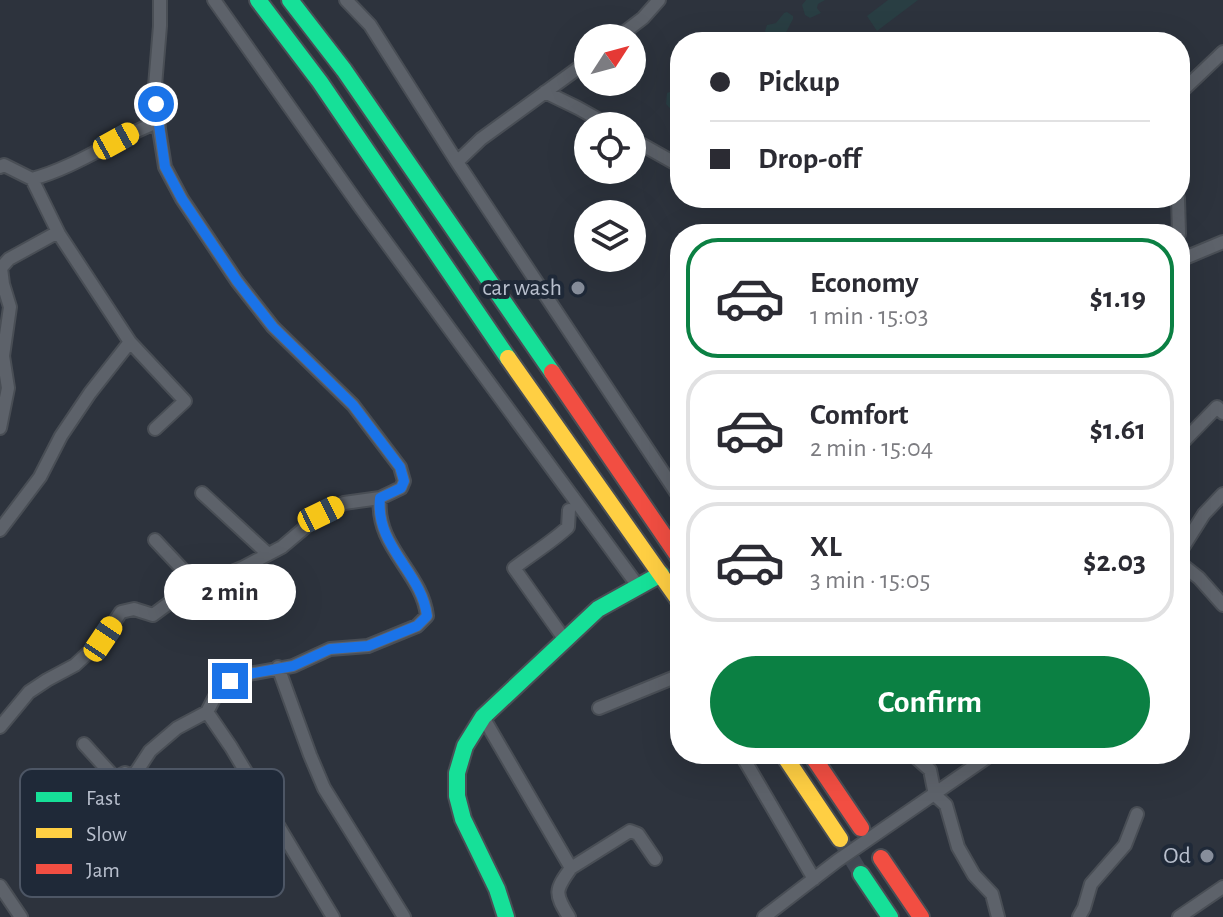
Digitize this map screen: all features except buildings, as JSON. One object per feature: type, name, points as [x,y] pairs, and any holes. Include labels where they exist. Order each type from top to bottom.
[{"type":"main road","points":[[258,0],[320,82],[503,351],[670,587]]},
{"type":"main road","points":[[290,0],[344,70],[670,544]]},
{"type":"main road","points":[[506,917],[491,875],[459,808],[455,782],[460,756],[469,735],[531,669],[598,609],[661,574]]},
{"type":"main road","points":[[790,764],[840,839]]},
{"type":"main road","points":[[818,764],[861,828]]},
{"type":"main road","points":[[881,858],[921,917]]},
{"type":"main road","points":[[861,874],[890,917]]},
{"type":"street","points":[[0,727],[29,692],[75,665],[103,639],[121,612],[134,609],[153,615],[184,592],[282,547],[321,514],[344,503],[380,498],[401,488],[404,481],[400,467],[353,405],[273,327],[237,281],[182,199],[165,167],[155,86],[160,0]]},
{"type":"street","points":[[214,0],[361,208],[638,586]]},
{"type":"street","points":[[346,0],[370,25],[670,483]]},
{"type":"street","points":[[635,24],[659,0]]},
{"type":"street","points":[[1190,83],[1223,52]]},
{"type":"street","points":[[457,162],[481,139],[574,71]]},
{"type":"street","points":[[545,92],[583,112]]},
{"type":"street","points":[[32,179],[96,153],[158,122]]},
{"type":"street","points":[[646,147],[670,160]]},
{"type":"street","points":[[1,163],[32,179],[58,232],[130,342],[185,401],[155,429]]},
{"type":"street","points":[[0,428],[8,388],[3,356],[10,307],[1,268],[9,259],[58,232]]},
{"type":"street","points":[[1190,256],[1223,242]]},
{"type":"street","points":[[0,530],[40,477],[61,436],[90,393],[130,342]]},
{"type":"street","points":[[1190,435],[1217,407],[1223,413]]},
{"type":"street","points":[[202,493],[268,554]]},
{"type":"street","points":[[1190,536],[1204,514],[1223,494]]},
{"type":"street","points":[[138,769],[150,751],[177,728],[207,712],[219,689],[230,681],[243,675],[293,666],[330,649],[368,646],[417,626],[427,616],[426,601],[383,529],[378,514],[380,498]]},
{"type":"street","points":[[565,640],[514,568],[568,527],[569,510]]},
{"type":"street","points":[[155,540],[199,587]]},
{"type":"street","points":[[1190,571],[1223,605]]},
{"type":"street","points":[[278,667],[324,788],[404,917]]},
{"type":"street","points":[[599,708],[670,679]]},
{"type":"street","points":[[207,712],[244,769]]},
{"type":"street","points":[[483,717],[571,868]]},
{"type":"street","points":[[84,744],[107,769]]},
{"type":"street","points":[[747,764],[814,879]]},
{"type":"street","points":[[923,764],[930,770],[935,795],[946,805],[958,847],[974,875],[992,894],[998,917]]},
{"type":"street","points":[[764,917],[837,861],[978,764]]},
{"type":"street","points":[[1079,917],[1091,884],[1125,845],[1137,814]]},
{"type":"street","points":[[569,917],[558,897],[558,886],[571,868],[630,831],[638,834],[655,859]]},
{"type":"street","points":[[284,835],[333,917]]},
{"type":"street","points":[[0,886],[21,917]]},
{"type":"street","points":[[1179,917],[1223,887]]},
{"type":"green space","points":[[806,0],[825,0],[818,4],[821,13],[810,18],[805,15],[802,5]]},
{"type":"green space","points":[[888,0],[918,0],[877,31],[867,16]]},
{"type":"green space","points":[[784,13],[793,16],[786,32],[765,32],[767,25],[776,23]]},
{"type":"green space","points":[[670,92],[670,108],[666,104],[667,93]]},
{"type":"tunnel","points":[[840,839],[861,874]]},
{"type":"traffic: fast","points":[[258,0],[320,82],[508,358]]},
{"type":"traffic: fast","points":[[290,0],[344,70],[552,372]]},
{"type":"traffic: fast","points":[[506,917],[497,889],[463,819],[457,796],[457,773],[465,746],[483,717],[598,609],[661,574]]},
{"type":"traffic: fast","points":[[861,874],[890,917]]},
{"type":"traffic: slow","points":[[508,358],[670,588]]},
{"type":"traffic: slow","points":[[790,764],[840,839]]},
{"type":"traffic: jam","points":[[552,372],[670,544]]},
{"type":"traffic: jam","points":[[818,764],[861,828]]},
{"type":"traffic: jam","points":[[881,858],[921,917]]},
{"type":"place","name":"car wash","points":[[578,288]]},
{"type":"place","name":"Od","points":[[1207,856]]},
{"type":"route","points":[[156,104],[165,167],[182,199],[237,281],[273,327],[353,405],[400,467],[404,481],[401,488],[380,498],[378,514],[388,540],[426,601],[427,616],[417,626],[368,646],[330,649],[293,666],[243,675],[230,681]]}]
